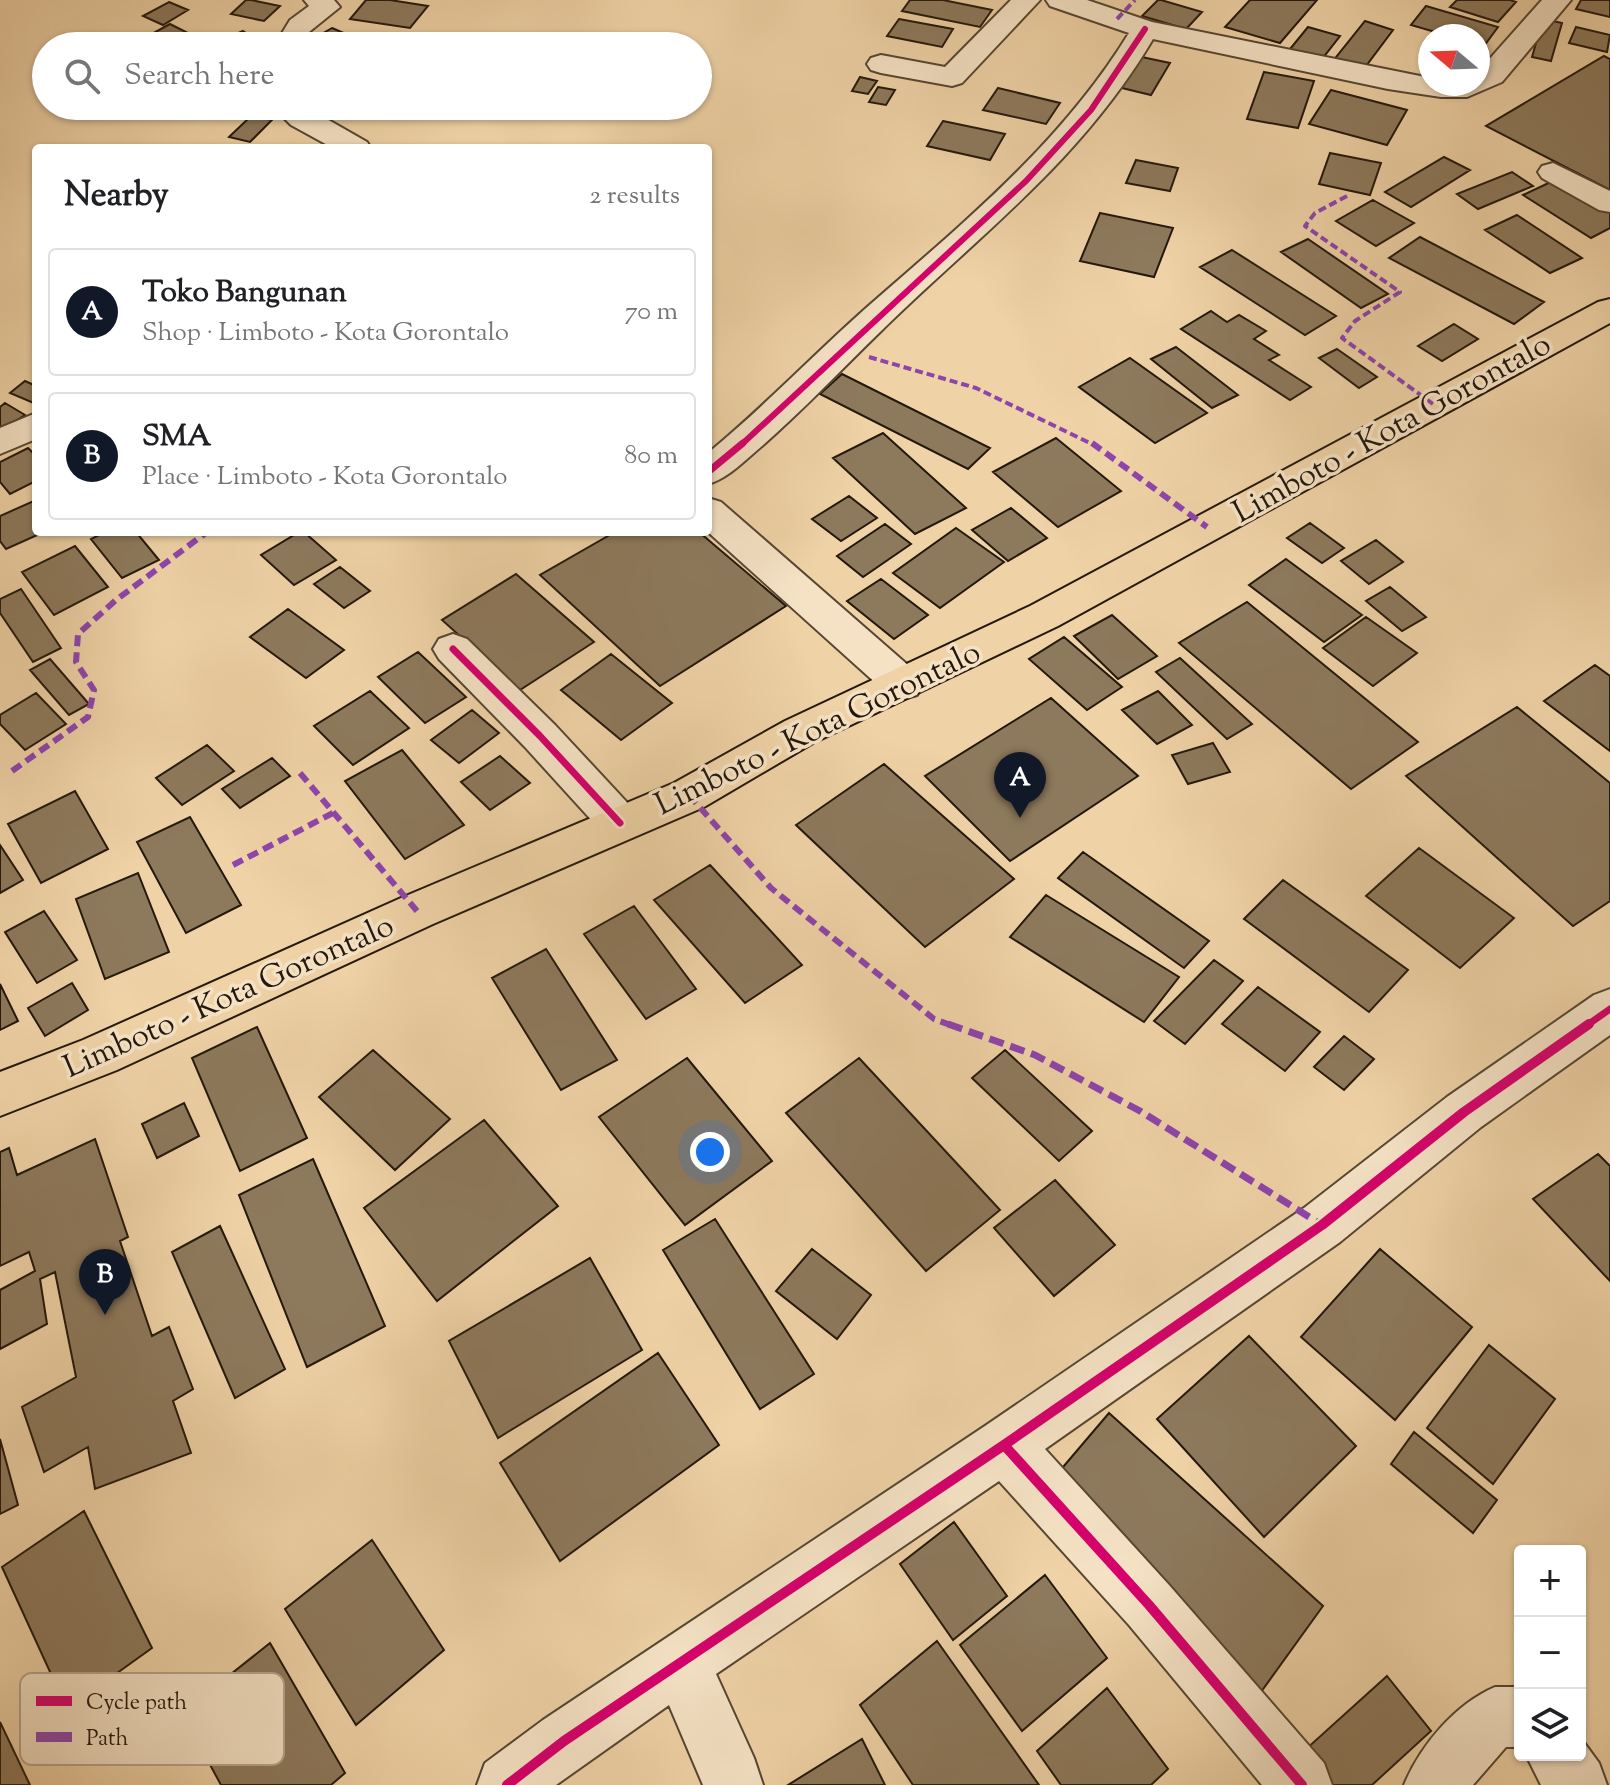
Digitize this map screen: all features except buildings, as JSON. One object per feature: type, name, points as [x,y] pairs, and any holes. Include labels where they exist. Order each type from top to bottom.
[{"type":"highway","name":"Limboto - Kota Gorontalo","points":[[0,1094],[100,1055],[689,795],[799,732],[1044,616],[1610,309]]},
{"type":"street","points":[[881,64],[952,77],[1026,0]]},
{"type":"street","points":[[1060,0],[1145,29],[1418,85]]},
{"type":"street","points":[[1490,77],[1557,0]]},
{"type":"street","points":[[294,32],[300,23],[330,2]]},
{"type":"street","points":[[712,469],[783,408],[879,314],[1042,165],[1104,96],[1145,29]]},
{"type":"street","points":[[303,120],[348,144]]},
{"type":"street","points":[[1553,172],[1610,203]]},
{"type":"street","points":[[0,442],[32,427]]},
{"type":"street","points":[[712,515],[903,684]]},
{"type":"street","points":[[453,649],[540,736],[620,823]]},
{"type":"street","points":[[507,1785],[564,1741],[1004,1445],[1322,1225],[1464,1112],[1610,1009]]},
{"type":"street","points":[[1004,1445],[1149,1605],[1302,1785]]},
{"type":"street","points":[[680,1662],[733,1785]]},
{"type":"street","points":[[1434,1785],[1495,1717],[1514,1717]]},
{"type":"street","points":[[1560,1761],[1577,1785]]},
{"type":"marked path","points":[[1117,19],[1135,0]]},
{"type":"marked path","points":[[1347,196],[1315,213],[1305,226],[1400,292],[1355,321],[1342,338],[1433,404]]},
{"type":"marked path","points":[[869,357],[976,388],[1089,441],[1207,527]]},
{"type":"marked path","points":[[12,771],[88,717],[94,690],[76,662],[78,634],[116,600],[202,536]]},
{"type":"marked path","points":[[300,773],[417,911]]},
{"type":"marked path","points":[[689,795],[771,888],[934,1019],[1035,1055],[1140,1111],[1322,1225]]},
{"type":"marked path","points":[[233,865],[333,813]]},
{"type":"cycle path","points":[[712,469],[783,408],[1026,181],[1091,110],[1120,71],[1145,29]]},
{"type":"cycle path","points":[[453,649],[540,736],[620,823]]},
{"type":"cycle path","points":[[507,1785],[564,1741],[1004,1445],[1322,1225],[1464,1112],[1610,1009]]},
{"type":"cycle path","points":[[1004,1445],[1149,1605],[1302,1785]]},
{"type":"place","name":"Toko Bangunan","points":[[1020,818]]},
{"type":"place","name":"SMA","points":[[105,1315]]}]
